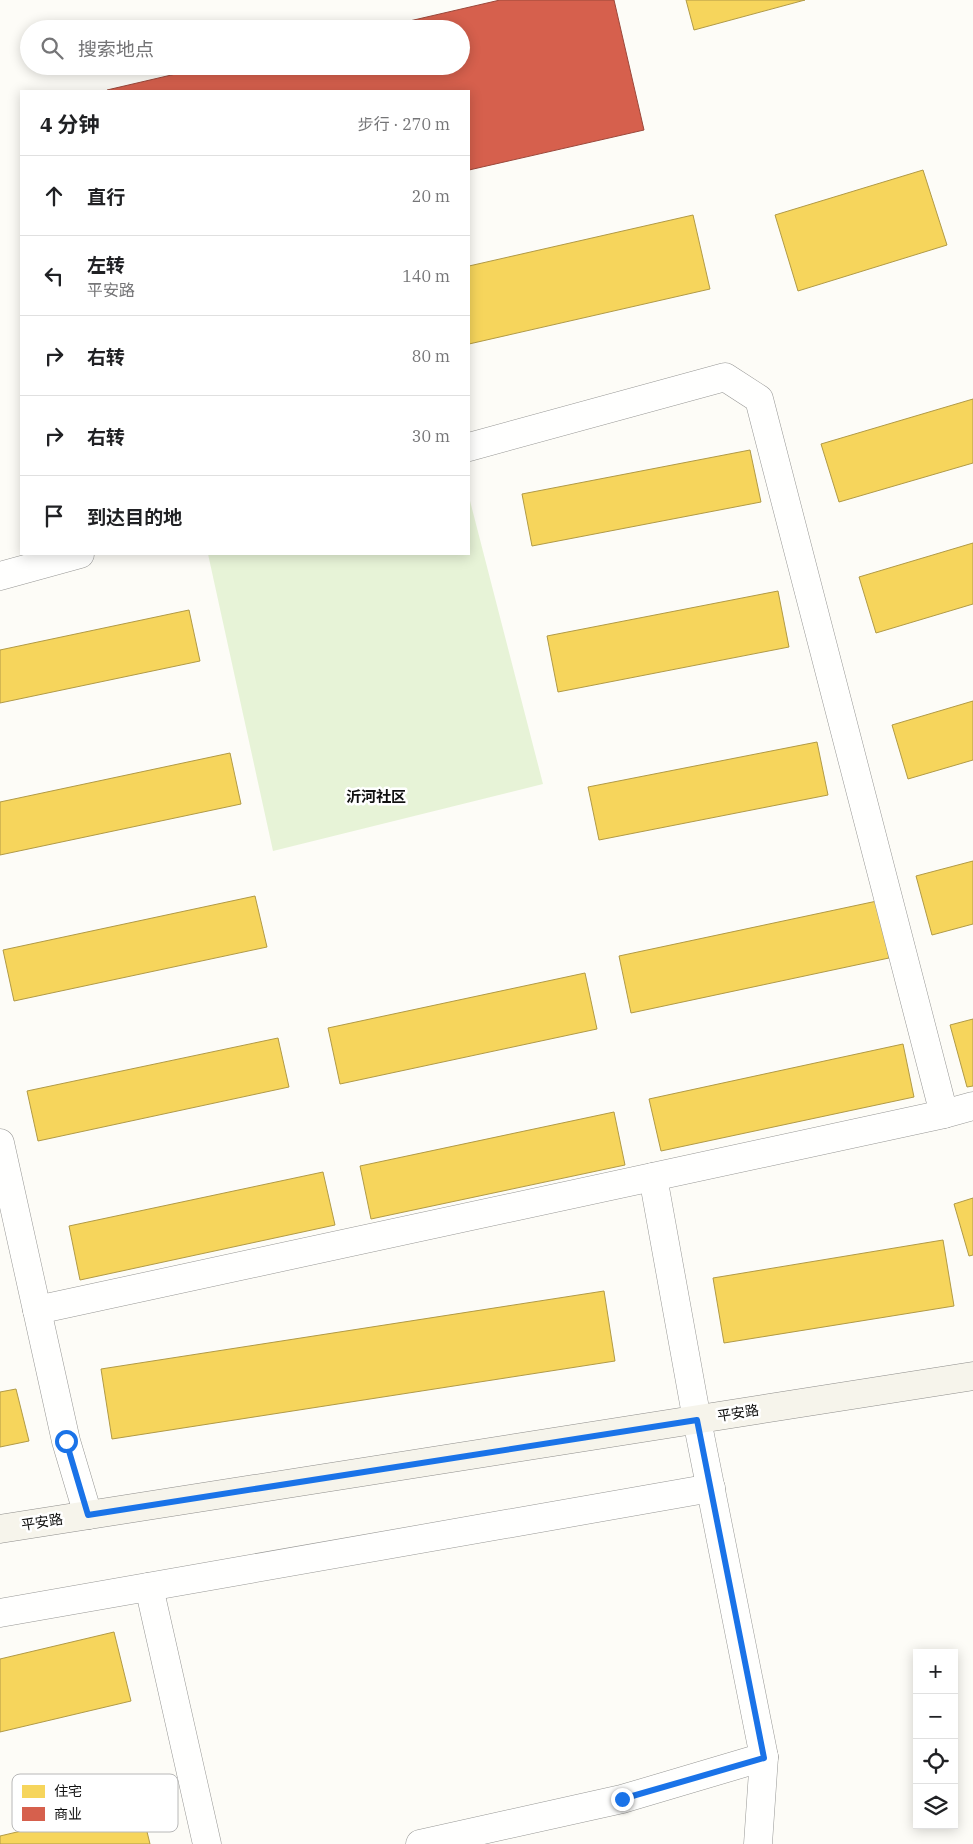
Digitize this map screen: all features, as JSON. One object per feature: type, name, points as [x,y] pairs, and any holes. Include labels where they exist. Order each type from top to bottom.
[{"type":"main road","name":"平安路","points":[[0,1529],[973,1376]]},
{"type":"street","points":[[470,447],[725,377],[759,399],[944,1114]]},
{"type":"street","points":[[0,576],[76,555]]},
{"type":"street","points":[[37,1310],[944,1114],[973,1106]]},
{"type":"street","points":[[0,1143],[66,1441],[88,1515]]},
{"type":"street","points":[[653,1177],[697,1420],[764,1758],[758,1844]]},
{"type":"street","points":[[0,1613],[710,1488]]},
{"type":"street","points":[[149,1586],[207,1844]]},
{"type":"street","points":[[420,1844],[622,1799],[764,1758]]},
{"type":"green space","points":[[470,501],[543,784],[273,851],[208,555],[470,555]]},
{"type":"building: 住宅","points":[[686,0],[805,0],[694,30]]},
{"type":"building: 住宅","points":[[923,170],[947,245],[798,291],[775,215]]},
{"type":"building: 住宅","points":[[693,215],[710,289],[470,344],[470,266]]},
{"type":"building: 住宅","points":[[973,399],[973,463],[839,502],[821,444]]},
{"type":"building: 住宅","points":[[750,450],[761,502],[532,546],[522,494]]},
{"type":"building: 住宅","points":[[973,543],[973,604],[876,633],[859,577]]},
{"type":"building: 住宅","points":[[778,591],[789,647],[558,692],[547,636]]},
{"type":"building: 住宅","points":[[189,610],[200,661],[0,703],[0,650]]},
{"type":"building: 住宅","points":[[973,701],[973,760],[908,779],[892,725]]},
{"type":"building: 住宅","points":[[817,742],[828,795],[599,840],[588,787]]},
{"type":"building: 住宅","points":[[230,753],[241,804],[0,855],[0,802]]},
{"type":"building: 住宅","points":[[973,861],[973,924],[932,935],[916,876]]},
{"type":"building: 住宅","points":[[255,896],[267,947],[14,1001],[3,950]]},
{"type":"building: 住宅","points":[[877,901],[889,958],[631,1013],[619,956]]},
{"type":"building: 住宅","points":[[585,973],[597,1029],[340,1084],[328,1028]]},
{"type":"building: 住宅","points":[[973,1019],[973,1086],[967,1087],[950,1025]]},
{"type":"building: 住宅","points":[[278,1038],[289,1087],[38,1141],[27,1091]]},
{"type":"building: 住宅","points":[[903,1044],[914,1097],[661,1151],[649,1099]]},
{"type":"building: 住宅","points":[[614,1112],[625,1165],[371,1219],[360,1166]]},
{"type":"building: 住宅","points":[[323,1172],[335,1225],[80,1280],[69,1226]]},
{"type":"building: 住宅","points":[[973,1198],[973,1255],[969,1256],[954,1204]]},
{"type":"building: 住宅","points":[[943,1240],[954,1306],[724,1343],[713,1278]]},
{"type":"building: 住宅","points":[[604,1291],[615,1361],[112,1439],[101,1369]]},
{"type":"building: 住宅","points":[[16,1389],[29,1441],[0,1447],[0,1392]]},
{"type":"building: 住宅","points":[[114,1632],[131,1701],[0,1732],[0,1659]]},
{"type":"building: 住宅","points":[[17,1832],[147,1832],[150,1844],[0,1844],[0,1836]]},
{"type":"building: 商业","points":[[500,0],[614,0],[644,130],[470,170],[470,90],[107,90],[171,75],[470,75],[470,20],[414,20]]},
{"type":"district","name":"沂河社区","points":[[376,797]]},
{"type":"route","points":[[66,1441],[88,1515],[697,1420],[764,1758],[622,1799]]}]
